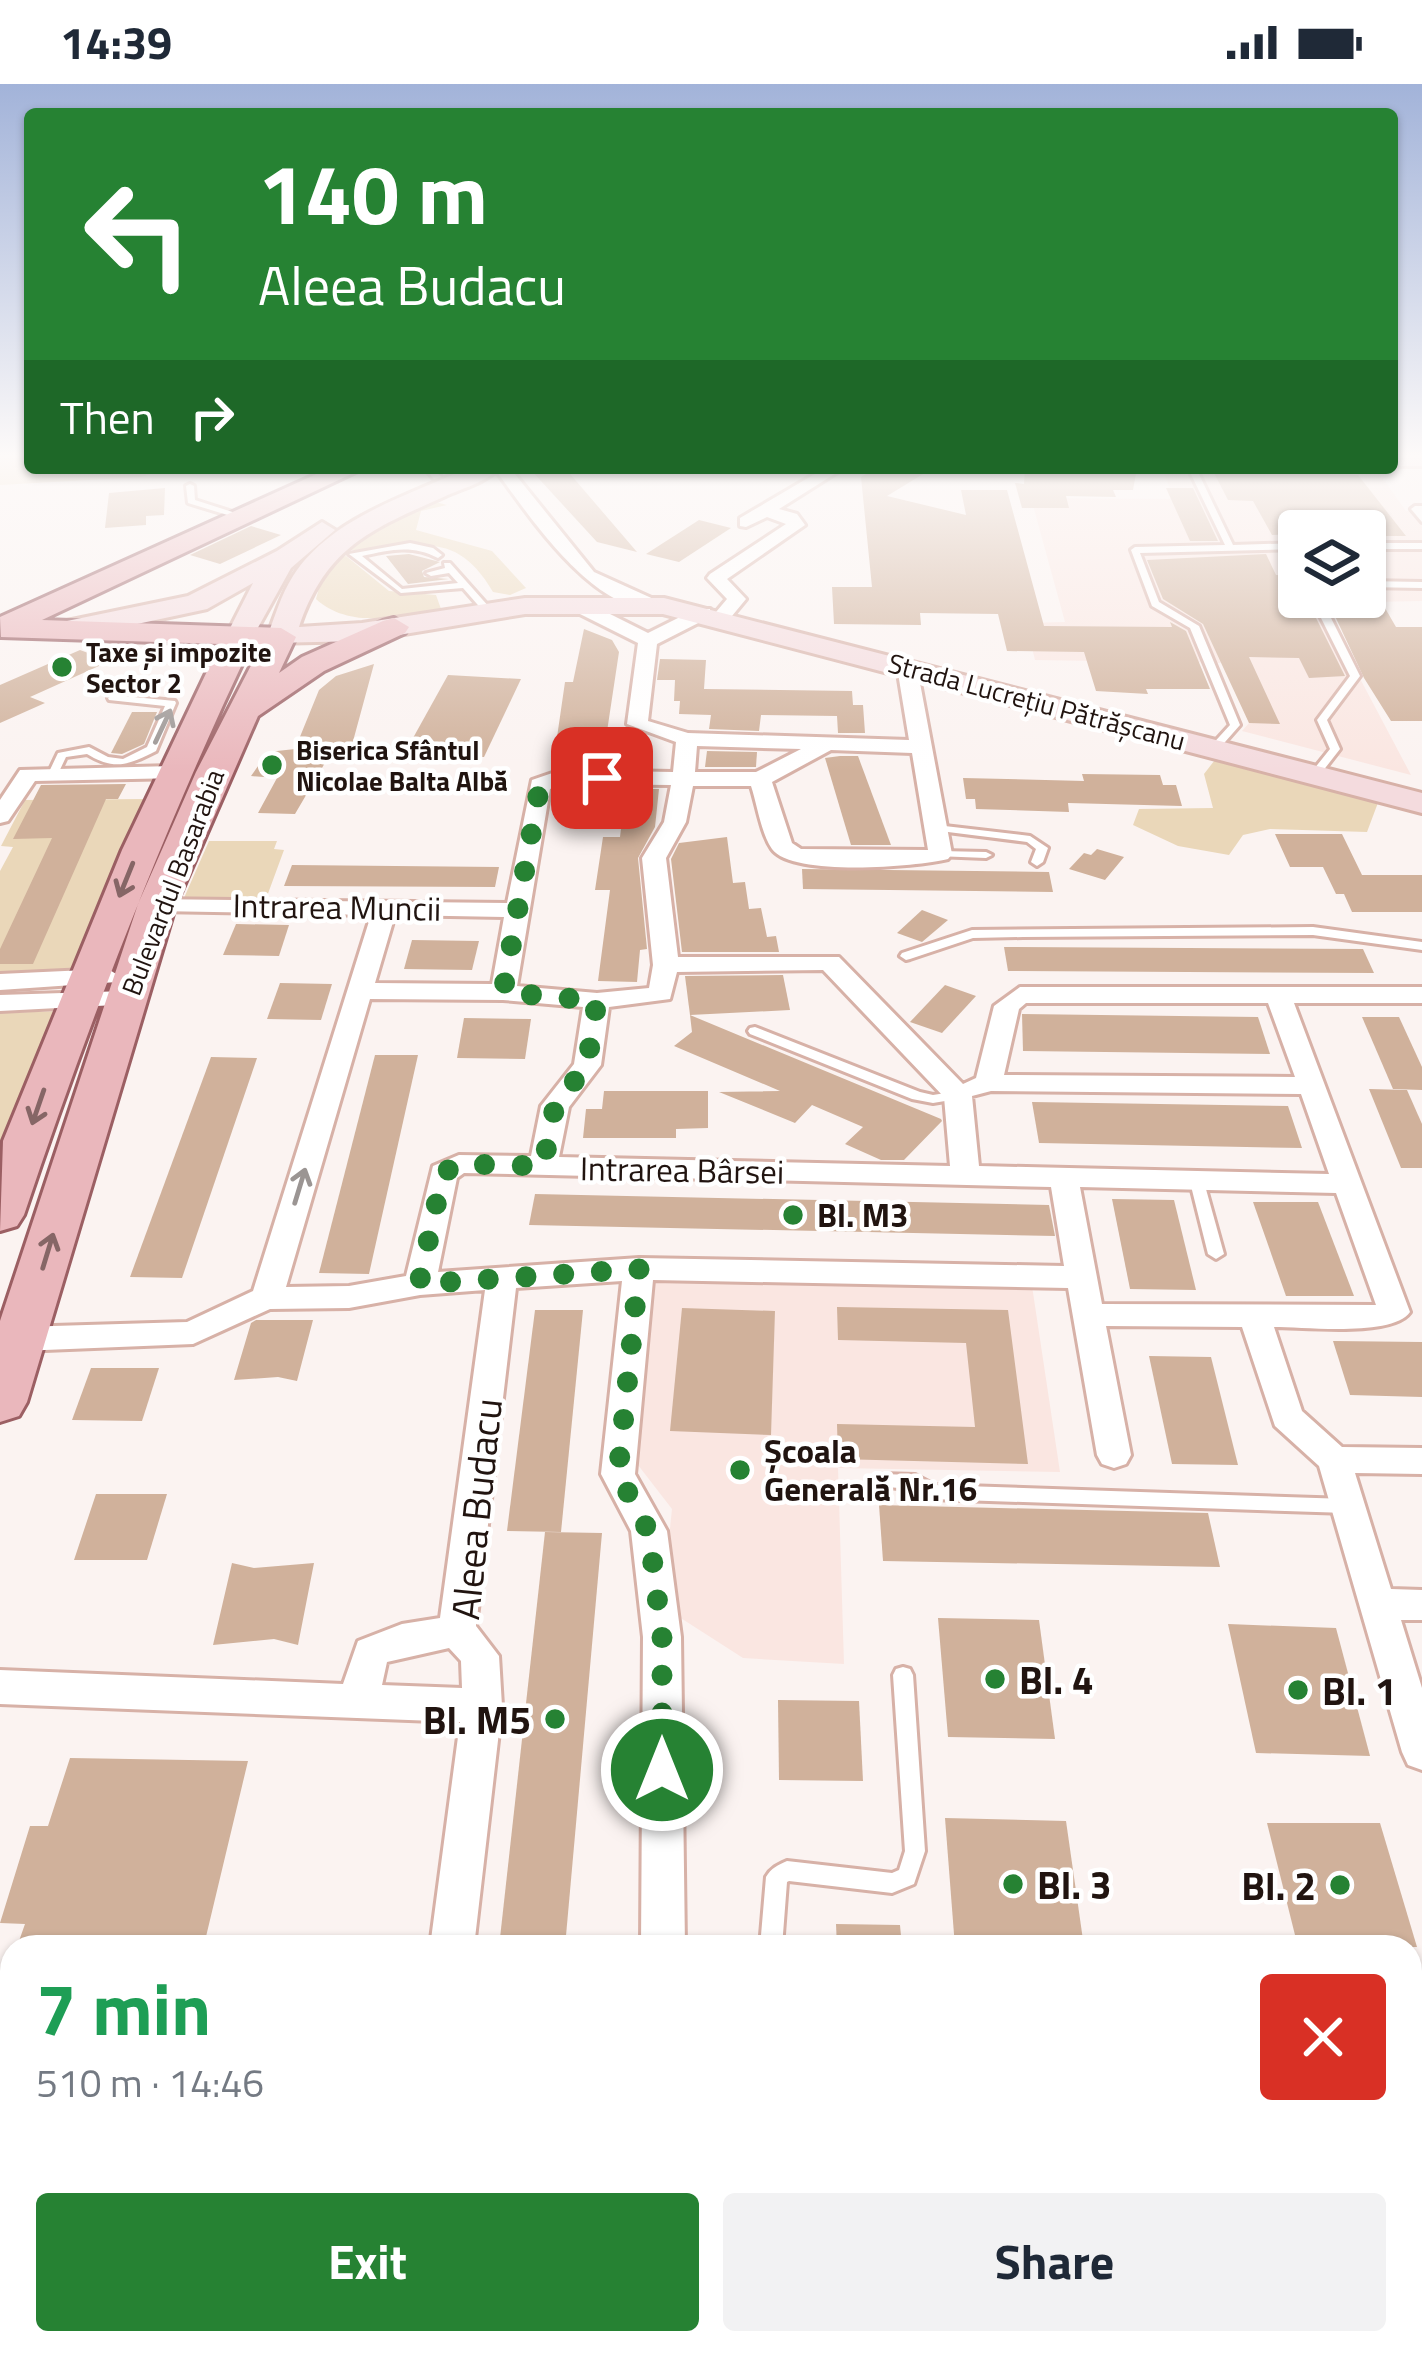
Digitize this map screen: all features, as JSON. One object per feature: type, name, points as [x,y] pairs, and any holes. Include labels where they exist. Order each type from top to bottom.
[{"type":"main road","points":[[0,628],[151,560]]},
{"type":"main road","points":[[67,630],[152,604],[218,594],[275,560]]},
{"type":"main road","name":"Bulevardul Basarabia","points":[[0,1402],[20,1339],[106,988],[172,773],[282,560]]},
{"type":"main road","name":"Bulevardul Basarabia","points":[[0,1215],[106,988],[158,904],[293,605],[312,568],[327,560]]},
{"type":"main road","name":"Strada Lucrețiu Pătrășcanu","points":[[281,637],[394,627],[487,610],[575,604],[709,607],[907,668],[1422,802]]},
{"type":"main road","points":[[293,605],[320,618],[394,627]]},
{"type":"main road","points":[[242,716],[299,671],[394,627]]},
{"type":"main road","points":[[0,628],[281,637]]},
{"type":"main road","points":[[67,630],[151,651],[186,672],[197,693],[198,716]]},
{"type":"street","name":"Strada Lucrețiu Pătrășcanu","points":[[575,560],[588,577],[651,605]]},
{"type":"street","points":[[648,641],[709,607],[716,578],[743,560]]},
{"type":"street","points":[[575,604],[648,641]]},
{"type":"street","points":[[648,641],[637,724],[687,739],[921,747]]},
{"type":"street","points":[[760,779],[782,846],[795,856],[912,860],[940,854],[907,668]]},
{"type":"street","points":[[360,992],[503,992],[597,1001],[661,994],[666,965],[654,858],[675,822],[687,739]]},
{"type":"street","points":[[503,992],[542,782],[561,777],[760,779],[827,744]]},
{"type":"street","points":[[0,816],[28,775],[57,765],[172,773]]},
{"type":"street","name":"Intrarea Muncii","points":[[158,904],[518,910]]},
{"type":"street","points":[[266,1298],[385,908]]},
{"type":"street","points":[[666,965],[830,962],[958,1095],[966,1177]]},
{"type":"street","points":[[0,982],[106,988]]},
{"type":"street","points":[[0,1003],[106,988]]},
{"type":"street","points":[[1088,1316],[1255,1319],[1394,1312],[1278,994]]},
{"type":"street","points":[[988,1083],[1007,1006],[1020,995],[1422,995]]},
{"type":"street","points":[[543,1166],[555,1106],[587,1065],[597,1001]]},
{"type":"street","points":[[958,1095],[988,1083],[1313,1086]]},
{"type":"street","name":"Intrarea Bârsei","points":[[419,1284],[443,1173],[459,1164],[1349,1184]]},
{"type":"street","points":[[1064,1179],[1114,1455]]},
{"type":"street","points":[[20,1339],[193,1333],[266,1298],[349,1297],[419,1284],[639,1269],[1081,1277]]},
{"type":"street","points":[[639,1269],[618,1474],[649,1532],[662,1637],[663,1935]]},
{"type":"street","name":"Aleea Budacu","points":[[453,1935],[482,1706],[481,1656],[457,1631],[502,1279]]},
{"type":"street","points":[[1255,1319],[1287,1417],[1334,1460],[1422,1753]]},
{"type":"street","points":[[1334,1460],[1422,1461]]},
{"type":"street","points":[[1377,1604],[1422,1605]]},
{"type":"street","points":[[358,1701],[371,1652],[402,1640],[457,1631]]},
{"type":"street","points":[[0,1688],[482,1706]]},
{"type":"lane","points":[[358,560],[402,586],[461,586]]},
{"type":"lane","points":[[1139,560],[1155,604],[1194,626],[1235,725],[1214,748]]},
{"type":"lane","points":[[431,573],[449,568],[487,610]]},
{"type":"lane","points":[[1386,584],[1422,585]]},
{"type":"lane","points":[[1316,774],[1335,749],[1322,720],[1355,676],[1326,618]]},
{"type":"lane","points":[[57,765],[89,750],[105,760],[125,762],[152,749],[170,703],[113,698]]},
{"type":"lane","points":[[936,828],[1030,839],[1042,848],[1037,862]]},
{"type":"lane","points":[[940,854],[986,855]]},
{"type":"lane","points":[[905,956],[972,934],[1023,932],[1313,931],[1422,946]]},
{"type":"lane","points":[[755,1031],[917,1096],[933,1100],[958,1095]]},
{"type":"lane","points":[[1197,1181],[1216,1254]]},
{"type":"lane","points":[[880,1481],[915,1481],[931,1492],[1347,1506]]},
{"type":"lane","points":[[771,1935],[773,1888],[777,1877],[787,1871],[892,1883],[907,1877],[915,1851],[903,1675]]},
{"type":"shaded area","points":[[333,560],[351,560],[389,591],[436,595],[441,609],[376,619],[344,614],[316,599]]},
{"type":"shaded area","points":[[465,560],[500,560],[526,588],[510,595],[493,592]]},
{"type":"shaded area","points":[[1048,560],[1278,560],[1278,618],[1328,618],[1411,775],[1242,731],[1249,723],[1224,663],[1035,660],[1026,623],[1065,622]]},
{"type":"shaded area","points":[[1386,560],[1422,560],[1422,601],[1386,602]]},
{"type":"shaded area","points":[[1218,756],[1379,800],[1367,832],[1270,829],[1243,835],[1229,855],[1178,846],[1133,825],[1139,809],[1213,808],[1204,774]]},
{"type":"shaded area","points":[[146,799],[74,972],[0,974],[0,871],[13,847],[1,846],[25,800]]},
{"type":"shaded area","points":[[209,841],[277,841],[274,849],[284,850],[266,899],[184,898]]},
{"type":"shaded area","points":[[61,1011],[0,1174],[0,1013]]},
{"type":"shaded area","name":"Școala Generală Nr.16","points":[[650,1279],[1032,1286],[1060,1472],[838,1468],[844,1664],[743,1658],[662,1606],[672,1509],[638,1465]]},
{"type":"building","points":[[389,560],[440,562],[422,571],[424,577],[449,579],[408,584]]},
{"type":"building","points":[[869,560],[1026,560],[1044,626],[1172,627],[1170,622],[1186,631],[1210,689],[1146,689],[1148,694],[1096,691],[1084,652],[1007,651],[998,614],[920,613],[921,625],[834,624],[832,587],[872,587]]},
{"type":"building","points":[[1147,560],[1269,560],[1278,575],[1278,618],[1316,618],[1345,676],[1309,678],[1299,658],[1249,657],[1280,724],[1249,723],[1203,624],[1163,599]]},
{"type":"building","points":[[1386,610],[1396,627],[1422,627],[1422,721],[1391,721],[1336,618],[1386,618]]},
{"type":"building","points":[[584,629],[612,640],[619,652],[603,758],[554,758],[565,682],[573,682]]},
{"type":"building","points":[[80,650],[110,661],[30,697],[45,703],[0,723],[0,685]]},
{"type":"building","points":[[660,659],[706,660],[704,689],[852,691],[853,705],[863,705],[865,733],[838,733],[837,716],[761,715],[759,731],[709,729],[711,715],[679,714],[675,680],[657,680]]},
{"type":"building","points":[[374,664],[349,756],[329,756],[295,814],[258,813],[277,778],[251,776],[268,752],[295,749],[319,690],[336,676]]},
{"type":"building","points":[[448,675],[521,679],[484,757],[403,756]]},
{"type":"building","points":[[132,712],[157,712],[144,744],[122,754],[111,753]]},
{"type":"building","points":[[707,751],[757,752],[756,767],[705,767]]},
{"type":"building","points":[[858,756],[891,845],[851,845],[825,758]]},
{"type":"building","points":[[1082,774],[1160,775],[1163,785],[1176,785],[1182,806],[1068,803],[1069,812],[976,809],[975,799],[966,799],[963,778],[1084,781]]},
{"type":"building","points":[[126,784],[118,799],[106,799],[33,964],[0,964],[0,949],[52,838],[13,839],[41,785]]},
{"type":"building","points":[[626,789],[659,789],[655,827],[638,858],[647,949],[640,950],[637,982],[598,981],[610,890],[595,890],[603,837],[620,837]]},
{"type":"building","points":[[1275,834],[1342,834],[1362,875],[1422,875],[1422,912],[1352,912],[1344,894],[1336,894],[1323,867],[1290,867]]},
{"type":"building","points":[[727,837],[733,883],[745,882],[749,909],[761,908],[767,937],[776,936],[779,952],[682,952],[671,859],[679,843]]},
{"type":"building","points":[[1097,849],[1124,857],[1105,880],[1069,869],[1084,853],[1091,855]]},
{"type":"building","points":[[292,865],[499,867],[495,887],[284,886]]},
{"type":"building","points":[[802,869],[1049,872],[1053,892],[803,889]]},
{"type":"building","points":[[922,910],[948,920],[922,942],[897,933]]},
{"type":"building","points":[[236,924],[289,925],[279,956],[223,955]]},
{"type":"building","points":[[412,940],[479,941],[472,970],[404,969]]},
{"type":"building","points":[[1004,947],[1363,949],[1374,973],[1008,971]]},
{"type":"building","points":[[783,975],[790,1010],[690,1015],[685,976]]},
{"type":"building","points":[[280,983],[332,984],[321,1020],[267,1019]]},
{"type":"building","points":[[945,985],[976,996],[942,1033],[910,1022]]},
{"type":"building","points":[[1022,1014],[1258,1017],[1270,1054],[1023,1051]]},
{"type":"building","points":[[690,1015],[942,1121],[904,1160],[881,1160],[845,1144],[863,1127],[812,1105],[795,1123],[719,1092],[780,1091],[674,1046],[692,1032]]},
{"type":"building","points":[[1362,1017],[1399,1017],[1422,1067],[1422,1090],[1393,1089]]},
{"type":"building","points":[[464,1018],[531,1019],[525,1059],[457,1058]]},
{"type":"building","points":[[375,1055],[418,1055],[369,1274],[319,1273]]},
{"type":"building","points":[[211,1057],[257,1058],[182,1278],[130,1277]]},
{"type":"building","points":[[1369,1089],[1407,1090],[1422,1124],[1422,1168],[1401,1168]]},
{"type":"building","points":[[604,1091],[708,1091],[708,1128],[676,1129],[676,1138],[583,1138],[586,1109],[602,1109]]},
{"type":"building","points":[[1032,1102],[1288,1106],[1302,1148],[1039,1143]]},
{"type":"building","name":"Bl. M3","points":[[535,1194],[1049,1205],[1055,1236],[529,1225]]},
{"type":"building","points":[[1112,1199],[1174,1200],[1196,1290],[1130,1289]]},
{"type":"building","points":[[1253,1202],[1318,1202],[1354,1296],[1286,1296]]},
{"type":"building","name":"Școala Generală Nr.16","points":[[837,1307],[1008,1310],[1028,1464],[838,1459],[837,1424],[975,1427],[966,1343],[838,1340]]},
{"type":"building","points":[[682,1308],[775,1311],[771,1435],[670,1431]]},
{"type":"building","points":[[535,1310],[583,1310],[561,1532],[507,1531]]},
{"type":"building","points":[[313,1320],[297,1381],[278,1377],[234,1380],[251,1323]]},
{"type":"building","points":[[1333,1341],[1422,1342],[1422,1397],[1350,1395]]},
{"type":"building","points":[[1149,1356],[1211,1357],[1238,1465],[1172,1464]]},
{"type":"building","points":[[91,1368],[159,1368],[142,1421],[72,1420]]},
{"type":"building","points":[[96,1494],[167,1494],[147,1560],[74,1560]]},
{"type":"building","points":[[879,1505],[1208,1513],[1220,1567],[883,1561]]},
{"type":"building","name":"Bl. M5","points":[[545,1532],[602,1533],[566,1935],[500,1935]]},
{"type":"building","points":[[232,1563],[254,1568],[314,1563],[298,1645],[274,1639],[213,1645]]},
{"type":"building","name":"Bl. 4","points":[[938,1618],[1039,1620],[1055,1739],[948,1737]]},
{"type":"building","name":"Bl. 1","points":[[1228,1624],[1336,1628],[1370,1756],[1256,1753]]},
{"type":"building","points":[[778,1700],[859,1701],[863,1781],[779,1780]]},
{"type":"building","points":[[70,1758],[248,1761],[206,1935],[21,1935],[25,1924],[0,1923],[30,1826],[48,1826]]},
{"type":"building","name":"Bl. 3","points":[[945,1818],[1066,1821],[1082,1935],[954,1935]]},
{"type":"building","name":"Bl. 2","points":[[1267,1823],[1380,1823],[1413,1935],[1295,1935]]},
{"type":"building","points":[[836,1924],[900,1925],[901,1935],[836,1935]]},
{"type":"place","name":"Taxe și impozite Sector 2","points":[[62,667]]},
{"type":"place","name":"Biserica Sfântul Nicolae Balta Albă","points":[[272,765]]},
{"type":"place","name":"Bl. M3","points":[[793,1215]]},
{"type":"place","name":"Școala Generală Nr.16","points":[[740,1470]]},
{"type":"place","name":"Bl. 4","points":[[995,1679]]},
{"type":"place","name":"Bl. 1","points":[[1298,1690]]},
{"type":"place","name":"Bl. M5","points":[[555,1719]]},
{"type":"place","name":"Bl. 3","points":[[1013,1884]]},
{"type":"place","name":"Bl. 2","points":[[1340,1885]]},
{"type":"route","points":[[602,778],[555,778],[540,785],[503,992],[597,1001],[587,1065],[555,1106],[543,1166],[459,1164],[443,1173],[419,1284],[639,1269],[618,1474],[649,1532],[662,1637],[662,1770]]}]
